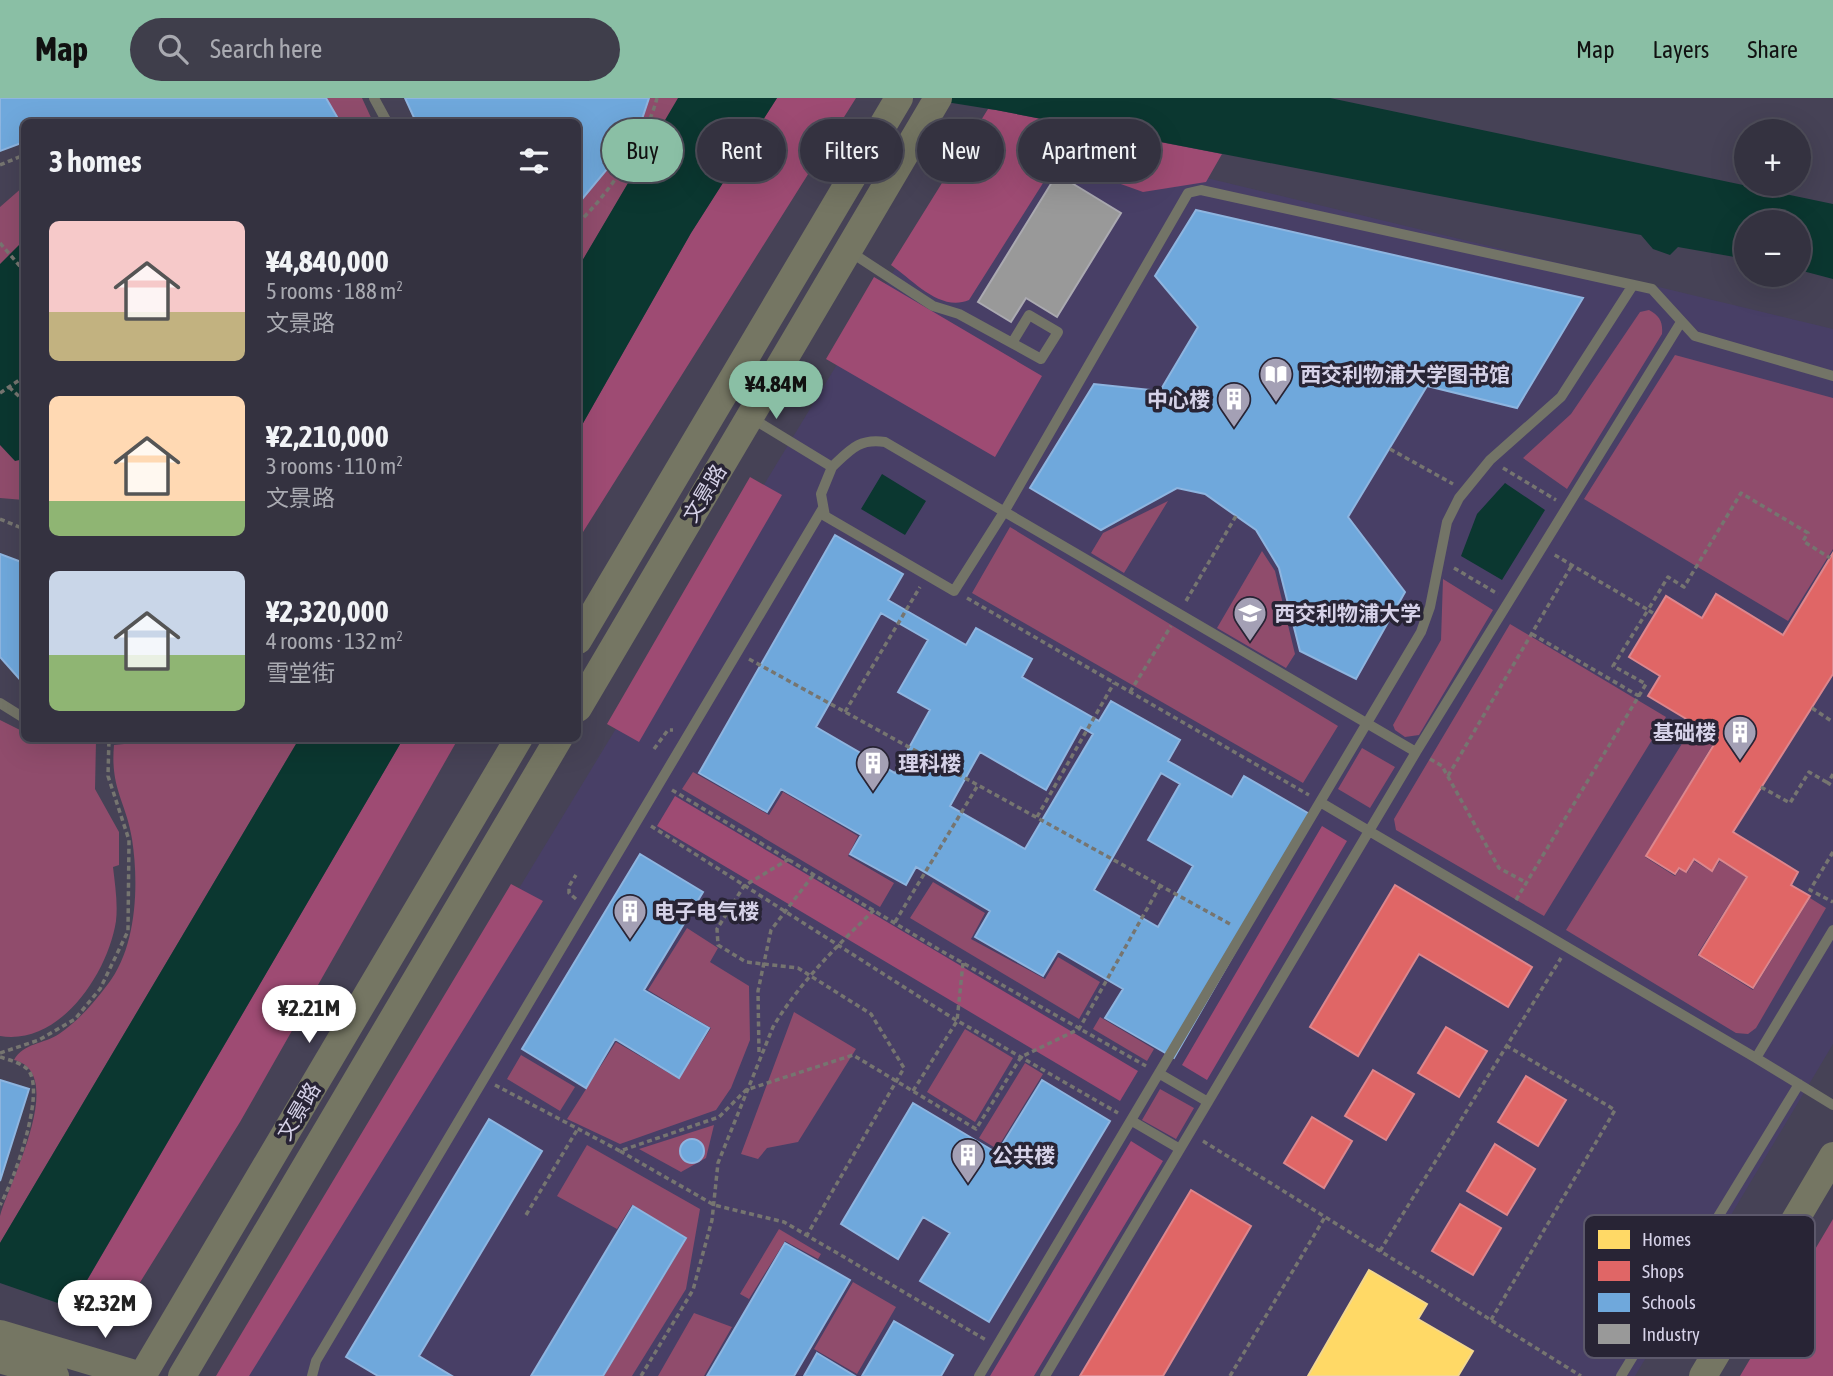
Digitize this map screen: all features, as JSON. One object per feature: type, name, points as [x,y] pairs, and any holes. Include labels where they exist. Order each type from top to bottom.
[{"type":"main road","name":"文景路","points":[[581,635],[899,98]]},
{"type":"main road","name":"文景路","points":[[581,703],[935,103]]},
{"type":"main road","name":"文景路","points":[[142,1376],[517,742]]},
{"type":"main road","name":"文景路","points":[[182,1376],[557,742]]},
{"type":"main road","points":[[1798,1215],[1833,1156]]},
{"type":"main road","points":[[0,1335],[51,1366]]},
{"type":"main road","points":[[1703,1376],[1714,1358]]},
{"type":"main road","points":[[0,1359],[142,1376]]},
{"type":"lane","points":[[374,98],[385,119]]},
{"type":"lane","points":[[1416,752],[1366,725],[1178,615],[1004,512],[885,442],[868,439],[850,450],[832,467],[821,494],[825,516],[954,591],[1004,512],[1188,193],[1201,190],[1652,289],[1695,337],[1833,376]]},
{"type":"lane","points":[[848,251],[933,306],[958,314],[1041,359],[1058,332],[1029,314],[1013,343]]},
{"type":"lane","points":[[979,1376],[1421,632],[1430,607],[1447,522],[1464,491],[1490,460],[1561,397],[1633,285]]},
{"type":"lane","points":[[1045,1376],[1368,831],[1682,321]]},
{"type":"lane","points":[[749,417],[832,467]]},
{"type":"lane","points":[[312,1376],[316,1361],[823,508]]},
{"type":"lane","points":[[0,703],[21,716]]},
{"type":"lane","points":[[1320,802],[1833,1105]]},
{"type":"lane","points":[[1756,1058],[1833,930]]},
{"type":"lane","points":[[1160,1074],[1208,1102]]},
{"type":"lane","points":[[1719,1215],[1799,1084]]},
{"type":"lane","points":[[1132,1121],[1180,1149]]},
{"type":"lane","points":[[1621,1376],[1632,1358]]},
{"type":"path","points":[[581,220],[591,211],[641,138],[657,98]]},
{"type":"path","points":[[0,165],[21,156]]},
{"type":"path","points":[[0,243],[21,268]]},
{"type":"path","points":[[0,393],[21,379]]},
{"type":"path","points":[[9,387],[21,398]]},
{"type":"path","points":[[1390,449],[1464,491]]},
{"type":"path","points":[[1490,460],[1567,507]]},
{"type":"path","points":[[1509,913],[1646,684],[1613,666],[1650,612],[1668,577],[1684,587],[1741,493],[1808,533],[1803,541],[1830,558]]},
{"type":"path","points":[[1130,692],[1237,516]]},
{"type":"path","points":[[0,519],[21,528]]},
{"type":"path","points":[[1542,548],[1650,612]]},
{"type":"path","points":[[1438,559],[1509,601]]},
{"type":"path","points":[[1448,776],[1572,565]]},
{"type":"path","points":[[845,712],[926,576]]},
{"type":"path","points":[[954,591],[1320,802]]},
{"type":"path","points":[[1531,634],[1639,696]]},
{"type":"path","points":[[737,652],[1244,932]]},
{"type":"path","points":[[1037,817],[1114,683]]},
{"type":"path","points":[[1812,708],[1833,722]]},
{"type":"path","points":[[0,1055],[39,1041],[75,1019],[100,989],[128,931],[129,840],[108,776],[109,742]]},
{"type":"path","points":[[1416,752],[1442,766],[1499,868],[1527,883]]},
{"type":"path","points":[[1761,787],[1790,803],[1809,772],[1833,786]]},
{"type":"path","points":[[1828,783],[1833,774]]},
{"type":"path","points":[[660,783],[963,963],[1160,1074]]},
{"type":"path","points":[[895,922],[978,785]]},
{"type":"path","points":[[639,818],[957,1021],[1132,1121]]},
{"type":"path","points":[[1833,852],[1810,890],[1833,902]]},
{"type":"path","points":[[789,859],[744,886],[717,929],[718,945],[746,962],[798,968],[871,1014],[904,1068],[807,1235]]},
{"type":"path","points":[[759,1056],[758,991],[771,930],[814,874]]},
{"type":"path","points":[[576,875],[569,886],[569,893],[586,906]]},
{"type":"path","points":[[620,1151],[719,1117],[746,1090],[853,1055],[976,1129],[1021,1057],[1079,1028],[1160,886]]},
{"type":"path","points":[[641,1376],[693,1290],[714,1205],[718,1163],[759,1056],[785,1007],[837,946],[874,911]]},
{"type":"path","points":[[1380,1251],[1567,947]]},
{"type":"path","points":[[913,1092],[957,1021],[963,963]]},
{"type":"path","points":[[1491,1320],[1615,1110],[1507,1046]]},
{"type":"path","points":[[0,1055],[25,1066],[31,1073],[35,1091],[30,1117],[0,1205]]},
{"type":"path","points":[[484,1079],[620,1151],[714,1205],[784,1222],[997,1346]]},
{"type":"path","points":[[526,1215],[577,1130]]},
{"type":"path","points":[[1189,1133],[1581,1376]]},
{"type":"path","points":[[1230,1376],[1325,1217]]},
{"type":"shaded area","points":[[326,98],[362,98],[372,119],[338,119]]},
{"type":"shaded area","points":[[640,98],[679,98],[667,119],[628,119]]},
{"type":"shaded area","points":[[678,98],[777,98],[764,119],[697,119],[697,182],[723,182],[691,233],[581,427],[581,263],[629,182],[683,182],[683,119],[666,119]]},
{"type":"shaded area","points":[[777,98],[856,98],[843,119],[800,119],[800,182],[803,182],[581,535],[581,427],[691,233],[723,182],[786,182],[786,119],[764,119]]},
{"type":"shaded area","points":[[921,98],[1330,98],[1734,183],[1734,196],[1795,196],[1833,204],[1833,279],[1811,273],[1811,210],[1734,210],[1734,257],[1678,247],[1670,255],[1653,249],[1641,235],[1161,142],[1161,119],[1042,119]]},
{"type":"shaded area","points":[[988,109],[1042,119],[1018,119],[1018,182],[1044,182],[969,300],[948,302],[928,293],[891,265],[943,182],[1004,182],[1004,119],[982,119]]},
{"type":"shaded area","name":"西交利物浦大学","points":[[1004,129],[1018,132],[1018,182],[1161,182],[1161,167],[1833,329],[1833,1044],[1731,1215],[1584,1215],[1584,1358],[1646,1358],[1635,1376],[223,1376],[948,182],[1004,182]]},
{"type":"shaded area","points":[[1161,142],[1222,154],[1206,182],[1143,192],[1115,182],[1161,182]]},
{"type":"shaded area","points":[[602,164],[602,182],[629,182],[581,263],[581,201]]},
{"type":"shaded area","points":[[21,189],[21,500],[0,498],[0,207]]},
{"type":"shaded area","points":[[21,243],[21,460],[15,461],[0,445],[0,264]]},
{"type":"shaded area","points":[[874,277],[1042,376],[995,457],[826,359]]},
{"type":"shaded area","points":[[1649,310],[1660,320],[1662,334],[1567,489],[1523,458],[1571,414],[1640,312]]},
{"type":"shaded area","points":[[1675,355],[1833,398],[1833,549],[1788,621],[1584,499]]},
{"type":"shaded area","points":[[882,474],[926,501],[905,535],[861,509]]},
{"type":"shaded area","points":[[750,477],[782,495],[639,742],[607,724]]},
{"type":"shaded area","points":[[1505,483],[1545,510],[1502,580],[1461,556],[1477,514]]},
{"type":"shaded area","points":[[1168,501],[1124,573],[1091,553],[1103,533]]},
{"type":"shaded area","points":[[1010,527],[1338,726],[1303,783],[972,593]]},
{"type":"shaded area","points":[[1262,551],[1275,571],[1295,654],[1286,668],[1217,628]]},
{"type":"shaded area","points":[[1443,579],[1493,610],[1419,735],[1405,737],[1395,730],[1393,725],[1441,640]]},
{"type":"shaded area","points":[[1510,624],[1666,717],[1544,916],[1396,830],[1394,819]]},
{"type":"shaded area","points":[[0,720],[21,730],[21,742],[96,742],[95,789],[119,832],[119,865],[113,867],[116,921],[103,962],[92,983],[78,1002],[61,1018],[42,1030],[22,1036],[0,1036]]},
{"type":"shaded area","points":[[1693,726],[1716,739],[1645,857],[1675,876],[1680,869],[1687,873],[1694,861],[1712,872],[1720,861],[1746,877],[1697,955],[1753,990],[1810,898],[1826,908],[1756,1028],[1748,1034],[1736,1033],[1566,930]]},
{"type":"shaded area","points":[[144,742],[297,742],[0,1243],[0,1216],[23,1156],[36,1106],[36,1085],[29,1069],[14,1060],[28,1047],[59,1034],[97,998],[118,969],[130,934],[134,915],[134,857],[129,826],[114,773],[114,745]]},
{"type":"shaded area","points":[[297,742],[401,742],[31,1376],[0,1376],[0,1243]]},
{"type":"shaded area","points":[[401,742],[456,742],[240,1122],[139,1284],[124,1296],[110,1302],[75,1301]]},
{"type":"shaded area","points":[[1362,748],[1395,767],[1370,808],[1338,789]]},
{"type":"shaded area","points":[[693,772],[769,815],[783,792],[858,836],[848,856],[894,883],[880,907],[682,789]]},
{"type":"shaded area","points":[[675,796],[1138,1071],[1120,1101],[657,826]]},
{"type":"shaded area","points":[[1322,826],[1347,841],[1207,1080],[1182,1065]]},
{"type":"shaded area","points":[[933,882],[985,913],[971,939],[1045,979],[1058,957],[1100,982],[1079,1019],[910,918]]},
{"type":"shaded area","points":[[511,884],[543,901],[249,1376],[216,1376]]},
{"type":"shaded area","points":[[687,928],[718,948],[710,962],[749,986],[750,1040],[731,1088],[716,1110],[620,1144],[567,1119],[616,1042],[679,1079],[711,1028],[648,990]]},
{"type":"shaded area","points":[[794,1012],[856,1049],[798,1142],[767,1148],[758,1159],[741,1154]]},
{"type":"shaded area","points":[[1100,1017],[1154,1049],[1147,1061],[1093,1029]]},
{"type":"shaded area","points":[[965,1029],[1013,1058],[975,1122],[927,1092]]},
{"type":"shaded area","points":[[521,1055],[575,1087],[560,1111],[507,1079]]},
{"type":"shaded area","points":[[1025,1063],[1043,1074],[997,1149],[979,1138]]},
{"type":"shaded area","points":[[1160,1089],[1194,1108],[1176,1139],[1142,1120]]},
{"type":"shaded area","points":[[714,1125],[706,1158],[681,1172],[639,1149]]},
{"type":"shaded area","points":[[1131,1141],[1163,1161],[1034,1376],[990,1376]]},
{"type":"shaded area","points":[[587,1145],[700,1209],[686,1289],[632,1376],[604,1376],[687,1238],[632,1205],[617,1229],[557,1196]]},
{"type":"shaded area","points":[[1833,1219],[1833,1376],[1740,1376],[1751,1358],[1815,1358],[1815,1249]]},
{"type":"shaded area","points":[[779,1229],[821,1254],[818,1259],[785,1241],[749,1299],[740,1294]]},
{"type":"shaded area","points":[[853,1282],[896,1307],[857,1374],[814,1349]]},
{"type":"shaded area","points":[[694,1313],[732,1327],[704,1376],[658,1376]]},
{"type":"pier","points":[[0,1283],[75,1309],[35,1376],[0,1376]]},
{"type":"building: Homes","points":[[1369,1270],[1427,1304],[1418,1319],[1473,1351],[1458,1376],[1308,1376]]},
{"type":"building: Shops","name":"基础楼","points":[[1833,553],[1833,674],[1733,832],[1798,872],[1791,885],[1810,896],[1753,988],[1699,955],[1747,877],[1719,859],[1712,871],[1694,859],[1686,872],[1679,868],[1675,874],[1646,856],[1718,738],[1648,696],[1660,676],[1629,657],[1666,596],[1702,618],[1716,594],[1783,635]]},
{"type":"building: Shops","points":[[1395,885],[1532,967],[1508,1007],[1419,954],[1358,1056],[1310,1027]]},
{"type":"building: Shops","points":[[1446,1027],[1487,1051],[1459,1097],[1418,1073]]},
{"type":"building: Shops","points":[[1373,1070],[1414,1094],[1386,1140],[1345,1116]]},
{"type":"building: Shops","points":[[1526,1076],[1566,1100],[1538,1146],[1498,1122]]},
{"type":"building: Shops","points":[[1312,1117],[1352,1141],[1324,1188],[1284,1163]]},
{"type":"building: Shops","points":[[1495,1144],[1535,1169],[1507,1215],[1467,1191]]},
{"type":"building: Shops","points":[[1191,1190],[1251,1226],[1163,1376],[1080,1376]]},
{"type":"building: Shops","points":[[1460,1204],[1501,1228],[1473,1275],[1432,1251]]},
{"type":"building: Schools","points":[[0,98],[326,98],[338,119],[21,119],[21,143],[0,151]]},
{"type":"building: Schools","points":[[405,98],[649,98],[642,119],[602,119],[602,175],[581,200],[581,119],[415,119]]},
{"type":"building: Schools","name":"中心楼","points":[[1196,210],[1583,298],[1517,408],[1427,386],[1348,517],[1405,592],[1356,679],[1300,651],[1279,568],[1256,530],[1205,494],[1177,488],[1101,530],[1030,488],[1094,384],[1160,391],[1198,327],[1155,276]]},
{"type":"building: Schools","name":"理科楼","points":[[835,535],[903,574],[888,600],[966,645],[976,628],[1032,659],[1022,677],[1099,721],[1111,701],[1180,740],[1168,761],[1232,797],[1244,776],[1313,816],[1174,1058],[1105,1018],[1123,989],[1058,951],[1043,976],[975,937],[990,911],[916,867],[906,885],[850,854],[861,835],[781,789],[767,812],[699,773]],"holes":[[[881,613],[928,640],[898,692],[930,710],[895,773],[816,727]],[[1081,727],[1093,734],[1025,849],[950,806],[980,752],[1046,790]],[[1161,773],[1180,784],[1148,840],[1193,866],[1158,927],[1094,890]]]},
{"type":"building: Schools","points":[[0,554],[21,562],[21,681],[0,657]]},
{"type":"building: Schools","name":"电子电气楼","points":[[640,854],[703,892],[644,990],[709,1028],[679,1078],[615,1039],[586,1088],[522,1049]]},
{"type":"building: Schools","points":[[0,1080],[29,1089],[0,1181]]},
{"type":"building: Schools","name":"公共楼","points":[[1042,1080],[1110,1121],[989,1322],[920,1281],[950,1233],[923,1217],[898,1259],[841,1224],[913,1103],[997,1153]]},
{"type":"building: Schools","points":[[489,1119],[542,1151],[419,1356],[452,1376],[378,1376],[346,1357]]},
{"type":"building: Schools","points":[[692,1139],[700,1143],[704,1151],[700,1159],[692,1163],[684,1159],[680,1151],[684,1143]]},
{"type":"building: Schools","points":[[633,1206],[686,1238],[603,1376],[531,1376]]},
{"type":"building: Schools","points":[[785,1243],[850,1280],[794,1376],[707,1376]]},
{"type":"building: Schools","points":[[894,1321],[953,1355],[941,1376],[862,1376]]},
{"type":"building: Schools","points":[[817,1353],[855,1376],[804,1376]]},
{"type":"building: Industry","points":[[1052,182],[1070,182],[1121,213],[1057,317],[1026,298],[1011,322],[978,302]]},
{"type":"place","name":"西交利物浦大学图书馆","points":[[1276,404]]},
{"type":"place","name":"中心楼","points":[[1234,429]]},
{"type":"place","name":"西交利物浦大学","points":[[1250,643]]},
{"type":"place","name":"基础楼","points":[[1740,762]]},
{"type":"place","name":"理科楼","points":[[873,793]]},
{"type":"place","name":"电子电气楼","points":[[630,941]]},
{"type":"place","name":"公共楼","points":[[968,1185]]}]
